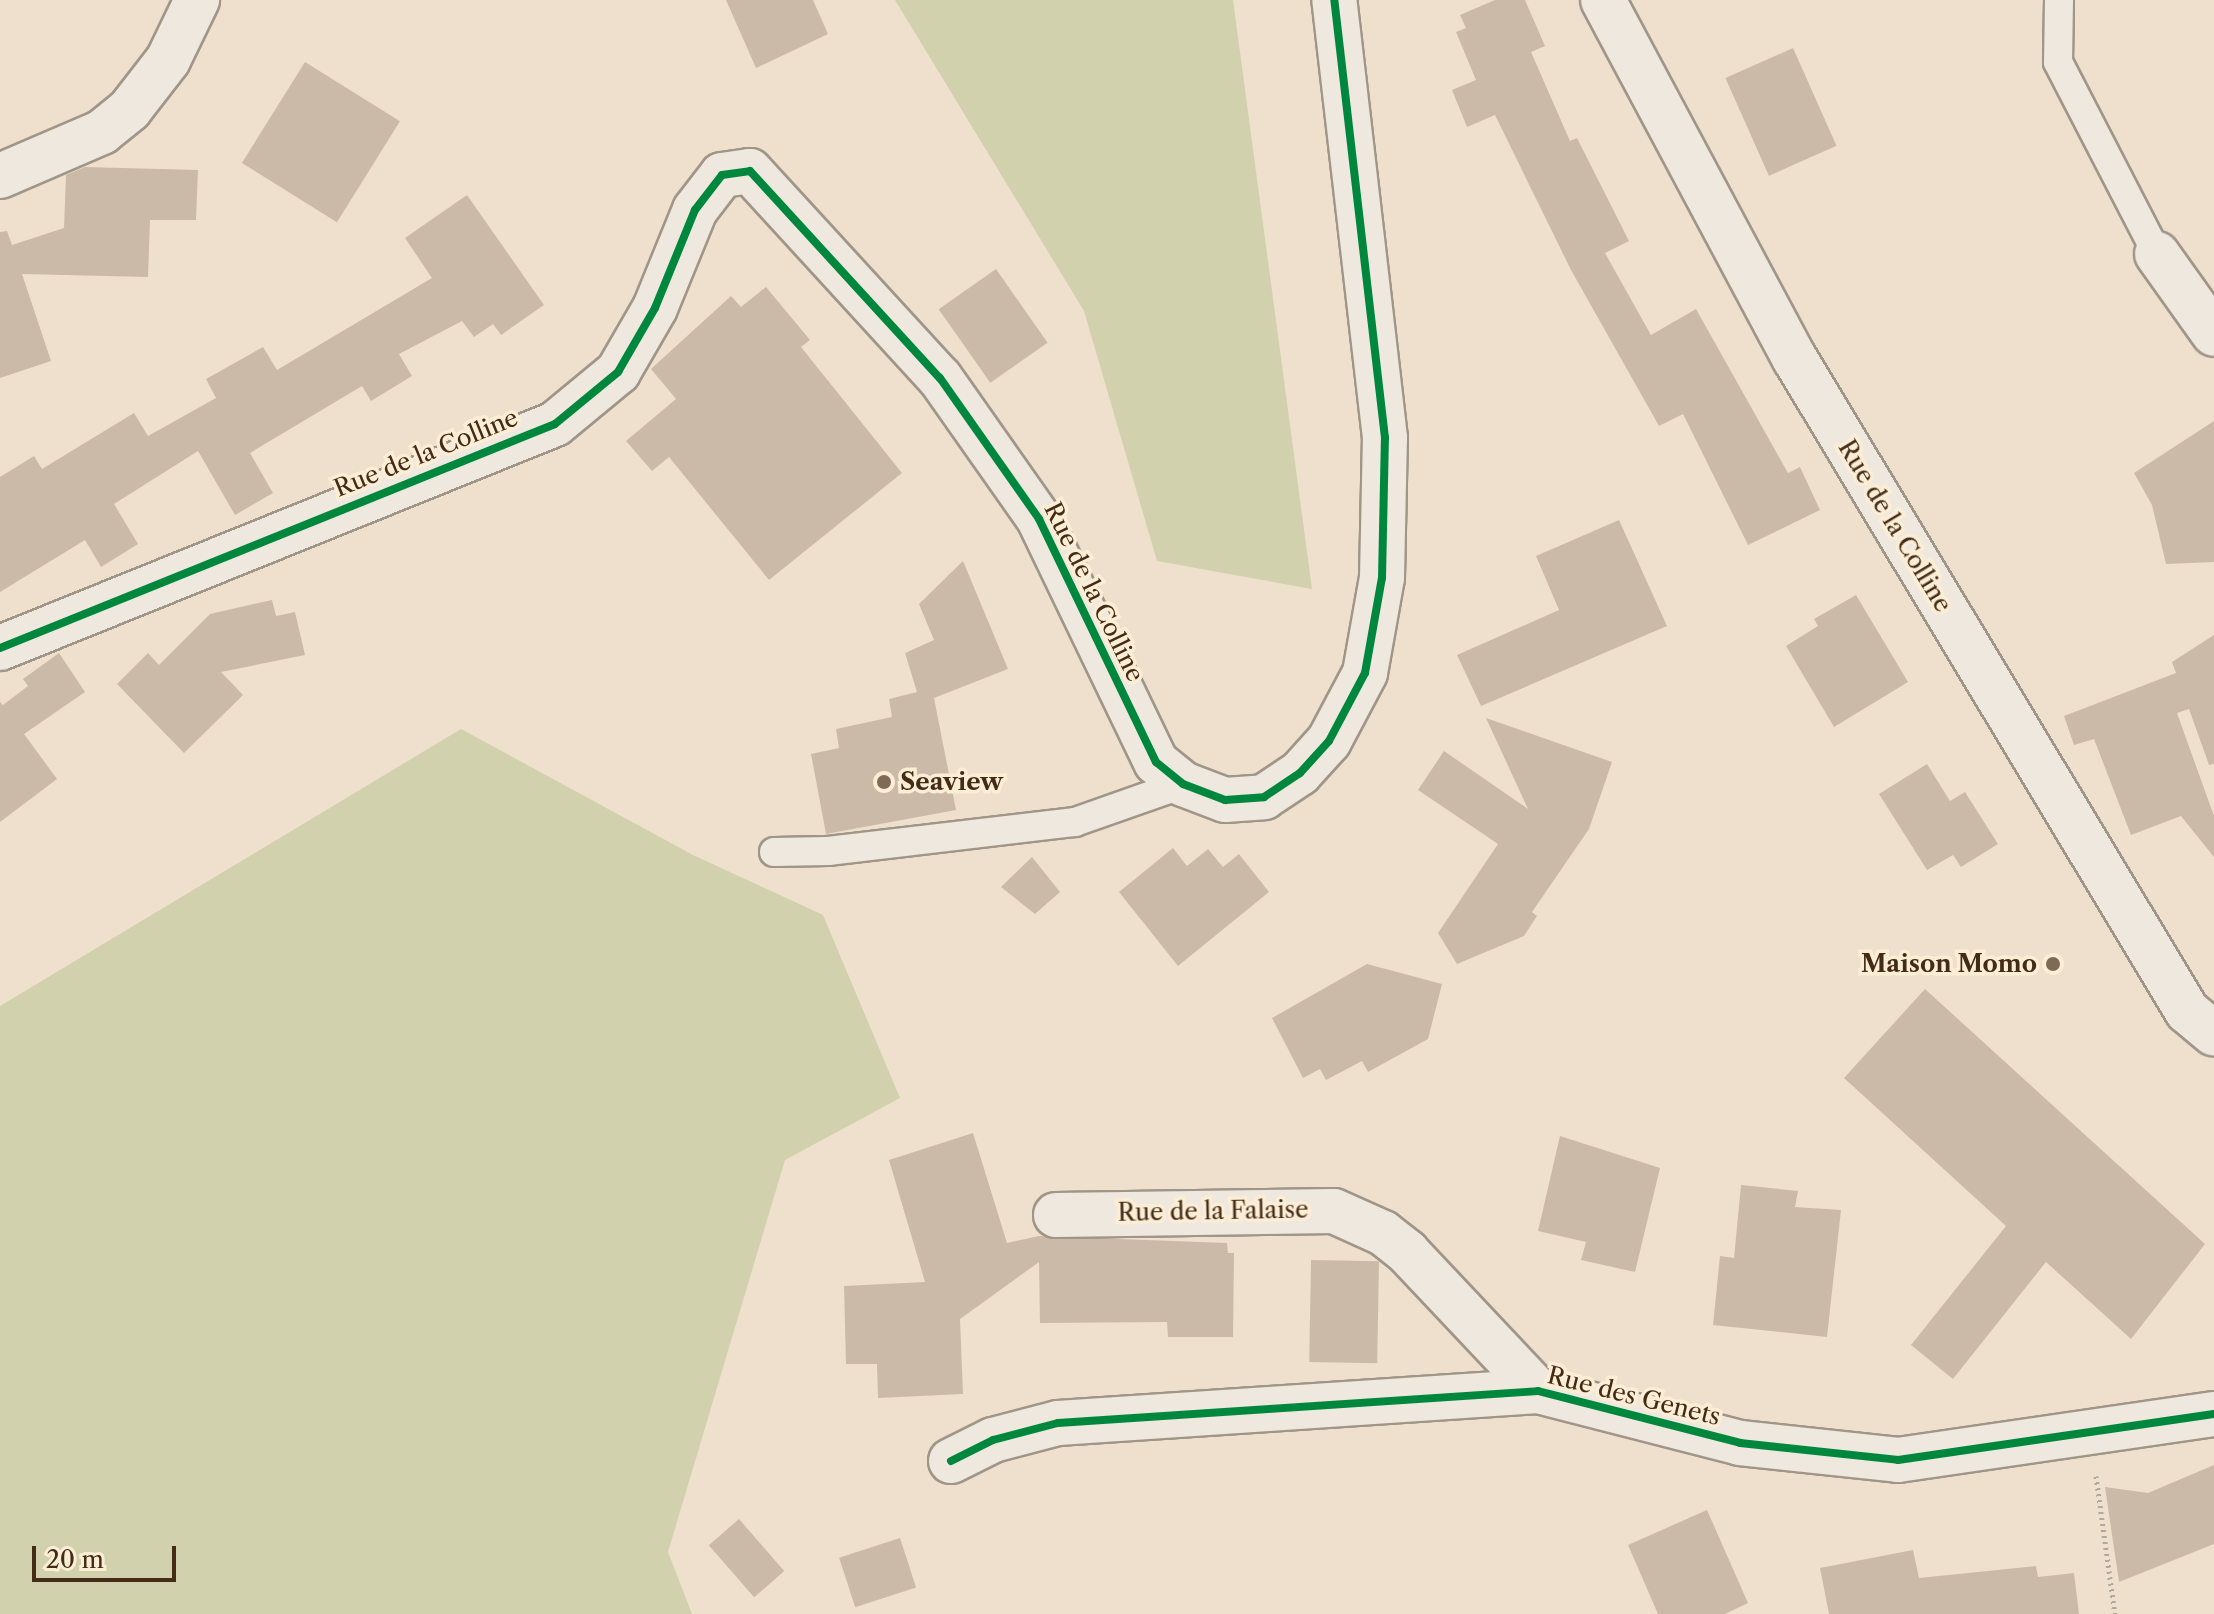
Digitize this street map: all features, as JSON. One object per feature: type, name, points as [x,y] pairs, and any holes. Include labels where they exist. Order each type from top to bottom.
[{"type":"street","points":[[0,176],[102,132],[130,109],[168,60],[197,0]]},
{"type":"street","name":"Rue de la Colline","points":[[0,648],[555,424],[618,372],[655,308],[695,210],[722,175],[750,171],[940,378],[1039,519],[1156,762],[1183,784],[1225,800],[1264,797],[1300,773],[1329,741],[1365,673],[1382,578],[1385,438],[1334,0]]},
{"type":"street","name":"Rue de la Colline","points":[[1603,0],[1803,373],[2187,1011],[2214,1034]]},
{"type":"street","points":[[2157,254],[2214,334]]},
{"type":"street","name":"Rue de la Falaise","points":[[1056,1215],[1334,1211],[1383,1233],[1407,1252],[1538,1391]]},
{"type":"street","name":"Rue des Genets","points":[[951,1461],[993,1440],[1058,1423],[1538,1391],[1740,1443],[1898,1460],[2214,1414]]},
{"type":"lane","points":[[2059,0],[2058,62],[2157,254]]},
{"type":"lane","points":[[774,852],[828,851],[1075,822],[1183,784]]},
{"type":"path","points":[[2090,1431],[2115,1614]]},
{"type":"green space","points":[[895,0],[1233,0],[1312,589],[1157,561],[1084,311]]},
{"type":"green space","points":[[461,729],[693,855],[823,915],[900,1098],[785,1160],[668,1552],[692,1614],[0,1614],[0,1006]]},
{"type":"building","points":[[726,0],[813,0],[828,34],[756,68]]},
{"type":"building","points":[[1495,0],[1525,0],[1545,46],[1531,52],[1570,141],[1577,138],[1629,241],[1605,253],[1651,335],[1696,309],[1788,473],[1800,467],[1820,510],[1748,545],[1683,414],[1659,426],[1571,270],[1495,115],[1467,127],[1452,90],[1476,80],[1456,32],[1466,28],[1460,15]]},
{"type":"building","points":[[1793,48],[1837,146],[1769,176],[1725,78]]},
{"type":"building","points":[[305,62],[400,121],[337,222],[242,163]]},
{"type":"building","points":[[85,167],[198,170],[196,220],[150,220],[148,277],[22,274],[51,361],[0,378],[0,232],[7,231],[12,245],[64,228],[66,175]]},
{"type":"building","points":[[467,195],[544,305],[501,335],[493,324],[474,337],[462,321],[399,354],[412,376],[371,401],[362,386],[250,453],[273,493],[235,515],[198,451],[114,504],[138,544],[101,567],[85,540],[0,592],[0,477],[34,456],[42,469],[134,413],[148,436],[216,398],[206,379],[263,347],[277,370],[432,278],[405,238]]},
{"type":"building","points":[[996,269],[1048,343],[990,383],[939,309]]},
{"type":"building","points":[[766,287],[810,340],[801,347],[902,473],[769,580],[669,457],[652,471],[626,441],[676,399],[651,369],[731,296],[741,307]]},
{"type":"building","points":[[2214,421],[2214,562],[2166,564],[2152,505],[2134,473]]},
{"type":"building","points":[[1619,520],[1667,626],[1481,706],[1457,655],[1559,610],[1536,556]]},
{"type":"building","name":"Seaview","points":[[963,561],[1008,669],[934,698],[956,810],[826,834],[811,754],[839,748],[836,729],[892,717],[889,699],[917,692],[905,653],[934,640],[919,604]]},
{"type":"building","points":[[1856,595],[1908,682],[1834,727],[1786,646],[1818,626],[1814,619]]},
{"type":"building","points":[[272,600],[276,616],[295,612],[305,655],[221,672],[243,695],[184,753],[117,684],[148,653],[159,665],[210,614]]},
{"type":"building","points":[[2214,635],[2214,764],[2209,765],[2189,709],[2177,713],[2214,816],[2214,857],[2181,816],[2131,835],[2094,739],[2074,745],[2064,716],[2176,673],[2172,662]]},
{"type":"building","points":[[59,653],[85,692],[24,734],[57,779],[0,822],[0,702],[3,705],[28,686],[23,679]]},
{"type":"building","points":[[1486,718],[1612,762],[1589,829],[1532,912],[1537,916],[1524,936],[1457,964],[1438,933],[1498,844],[1418,790],[1444,751],[1528,809]]},
{"type":"building","points":[[1927,764],[1950,801],[1965,792],[1998,844],[1961,867],[1953,855],[1927,870],[1879,794]]},
{"type":"building","points":[[1173,848],[1187,866],[1208,849],[1223,867],[1239,854],[1269,892],[1178,966],[1119,892]]},
{"type":"building","points":[[1032,857],[1060,892],[1035,914],[1001,887]]},
{"type":"building","points":[[1367,964],[1442,984],[1428,1039],[1368,1072],[1362,1061],[1326,1080],[1320,1069],[1303,1078],[1272,1018]]},
{"type":"building","points":[[1925,989],[2205,1244],[2131,1339],[2046,1262],[1953,1379],[1911,1345],[2006,1226],[1844,1078]]},
{"type":"building","points":[[973,1133],[1007,1243],[1039,1236],[1227,1243],[1228,1253],[1234,1253],[1233,1337],[1168,1337],[1167,1322],[1040,1323],[1039,1262],[960,1319],[963,1394],[878,1398],[877,1364],[846,1364],[844,1286],[925,1282],[889,1160]]},
{"type":"building","points":[[1560,1136],[1660,1168],[1635,1272],[1581,1260],[1586,1242],[1538,1231]]},
{"type":"building","points":[[1741,1185],[1798,1191],[1795,1207],[1841,1210],[1827,1337],[1713,1325],[1720,1256],[1734,1258]]},
{"type":"building","points":[[1311,1260],[1379,1261],[1377,1363],[1309,1362]]},
{"type":"building","points":[[2214,1465],[2214,1544],[2119,1582],[2105,1487],[2148,1493]]},
{"type":"building","points":[[1707,1510],[1748,1603],[1725,1614],[1658,1614],[1628,1545]]},
{"type":"building","points":[[739,1519],[784,1571],[754,1597],[709,1545]]},
{"type":"building","points":[[900,1538],[916,1587],[855,1607],[839,1558]]},
{"type":"building","points":[[1913,1550],[1919,1578],[2036,1566],[2038,1577],[2074,1573],[2079,1614],[1829,1614],[1820,1568]]},
{"type":"cycle path","points":[[0,648],[555,424],[618,372],[655,308],[695,210],[722,175],[750,171],[940,378],[1039,519],[1156,762],[1183,784],[1225,800],[1264,797],[1300,773],[1329,741],[1365,673],[1382,578],[1385,438],[1334,0]]},
{"type":"cycle path","points":[[951,1461],[993,1440],[1058,1423],[1538,1391],[1740,1443],[1898,1460],[2214,1414]]},
{"type":"place","name":"Seaview","points":[[884,782]]},
{"type":"place","name":"Maison Momo","points":[[2053,964]]}]
